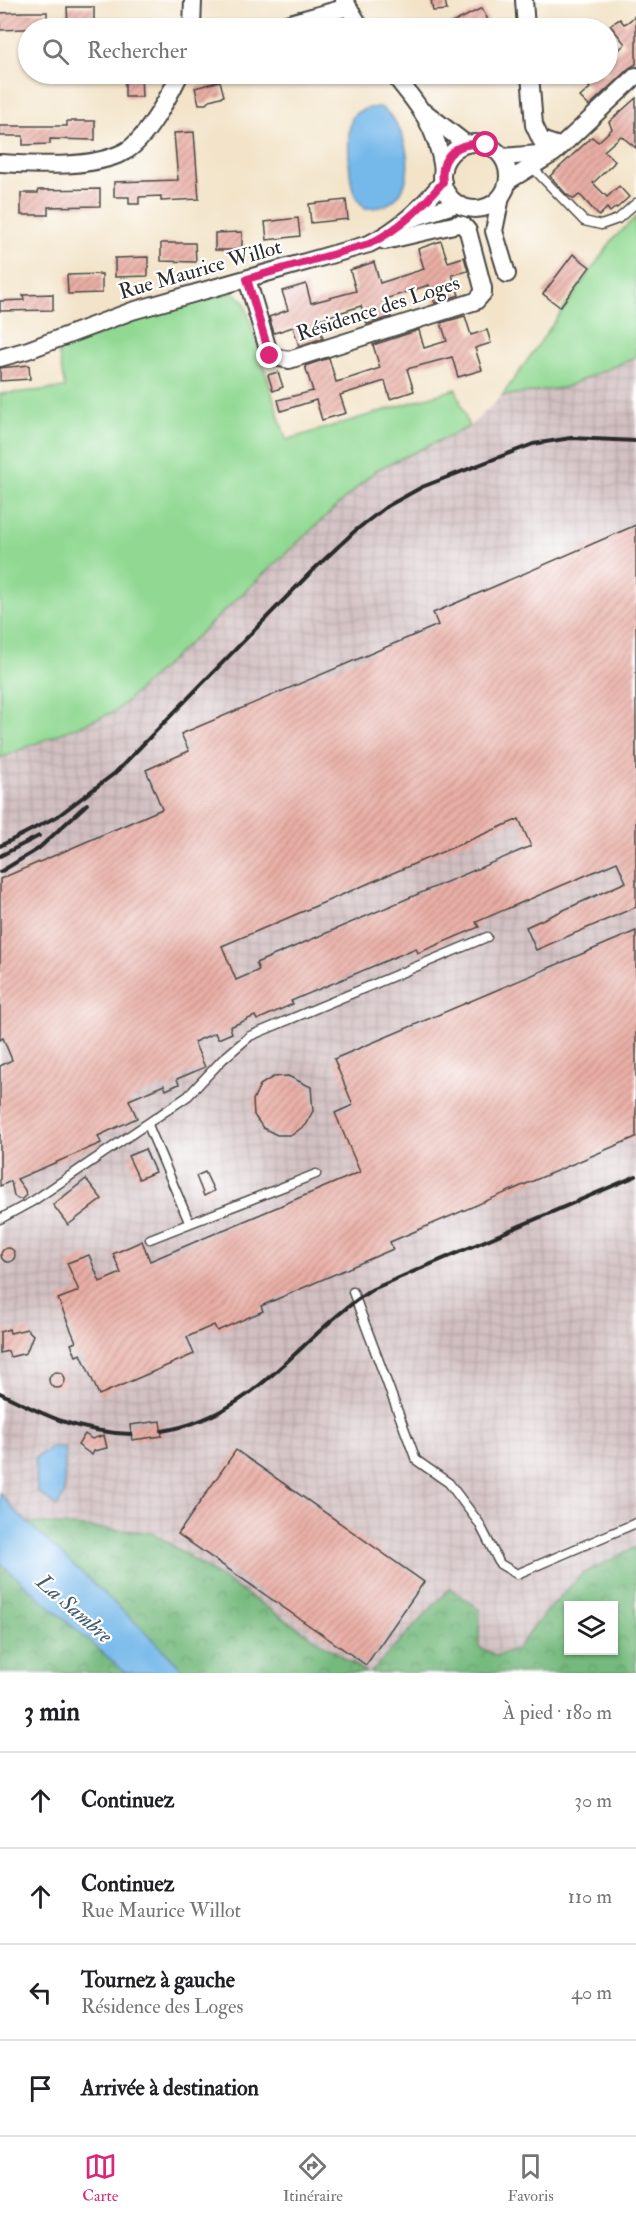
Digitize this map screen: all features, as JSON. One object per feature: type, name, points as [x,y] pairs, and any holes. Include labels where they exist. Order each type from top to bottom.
[{"type":"street","points":[[192,18],[193,0]]},
{"type":"street","points":[[524,0],[525,18]]},
{"type":"street","points":[[303,18],[346,4],[355,18]]},
{"type":"street","points":[[508,181],[556,150],[636,76]]},
{"type":"street","points":[[0,164],[44,166],[90,162],[125,152],[145,134],[175,84]]},
{"type":"street","points":[[401,84],[424,112],[466,144]]},
{"type":"street","points":[[531,84],[534,125],[541,140],[556,150]]},
{"type":"street","points":[[424,112],[440,151],[443,176],[451,198],[494,231]]},
{"type":"street","points":[[443,176],[451,153],[466,144],[486,145],[502,157],[508,173],[508,181],[501,197],[494,231],[507,274]]},
{"type":"street","points":[[502,157],[556,150]]},
{"type":"street","name":"Rue Maurice Willot","points":[[0,358],[28,351],[132,310],[369,244],[410,219],[443,176]]},
{"type":"street","points":[[464,206],[486,207],[501,197]]},
{"type":"street","name":"Rue Maurice Willot","points":[[410,219],[464,206]]},
{"type":"street","name":"Résidence des Loges","points":[[247,279],[270,356],[289,360],[476,301],[483,293],[468,231],[463,225],[458,224],[369,244]]},
{"type":"lane","points":[[531,166],[584,221],[601,225],[618,219],[636,203]]},
{"type":"lane","points":[[0,1219],[33,1201],[188,1096],[223,1059],[250,1036],[486,937]]},
{"type":"lane","points":[[148,1125],[189,1222]]},
{"type":"lane","points":[[150,1239],[316,1174]]},
{"type":"lane","points":[[353,1292],[416,1460],[449,1483],[479,1523],[500,1564],[517,1574],[636,1523]]},
{"type":"shaded area","points":[[636,357],[636,1673],[186,1673],[16,1512],[0,1493],[0,758],[116,711],[376,470],[469,427],[502,396],[563,388]]},
{"type":"green space","points":[[636,217],[636,357],[563,388],[502,396],[613,239]]},
{"type":"green space","points":[[234,293],[244,301],[286,440],[456,389],[469,427],[376,470],[116,711],[0,758],[0,394],[65,388],[58,351],[167,309]]},
{"type":"green space","points":[[26,1522],[153,1533],[367,1673],[186,1673],[141,1628]]},
{"type":"green space","points":[[636,1547],[636,1673],[370,1673],[450,1588],[480,1610],[479,1647],[497,1656],[518,1648],[543,1615],[582,1574]]},
{"type":"green space","points":[[0,1563],[126,1673],[0,1673]]},
{"type":"water","points":[[380,107],[392,117],[400,132],[406,149],[408,166],[405,183],[397,197],[384,206],[365,208],[356,197],[352,186],[349,165],[351,121],[360,111]]},
{"type":"water","points":[[52,1447],[65,1448],[64,1495],[57,1507],[37,1491],[35,1458]]},
{"type":"water","name":"La Sambre","points":[[0,1493],[16,1512],[186,1673],[126,1673],[0,1563]]},
{"type":"building","points":[[431,0],[445,0],[447,10],[433,11]]},
{"type":"building","points":[[67,7],[94,7],[94,18],[68,18]]},
{"type":"building","points":[[482,8],[487,18],[462,18]]},
{"type":"building","points":[[47,12],[47,18],[18,18],[18,29],[0,30],[0,13]]},
{"type":"building","points":[[636,15],[636,64],[618,78],[618,51],[625,44],[618,35],[618,20],[620,19],[624,24]]},
{"type":"building","points":[[125,84],[141,84],[142,97],[125,97]]},
{"type":"building","points":[[221,84],[224,96],[210,100],[206,104],[199,104],[195,88]]},
{"type":"building","points":[[586,84],[612,84],[589,106],[580,97],[590,88]]},
{"type":"building","points":[[636,98],[636,148],[621,136],[604,151],[615,161],[593,183],[607,197],[619,186],[629,197],[617,208],[610,212],[607,208],[599,216],[579,195],[574,199],[567,195],[550,176],[592,137],[598,142],[612,129],[609,122]]},
{"type":"building","points":[[67,121],[95,121],[95,140],[50,139],[50,144],[23,145],[23,136],[0,136],[0,126],[67,126]]},
{"type":"building","points":[[194,132],[199,199],[161,201],[161,196],[139,197],[139,204],[129,204],[129,197],[114,197],[114,182],[178,180],[174,133]]},
{"type":"building","points":[[100,189],[100,206],[48,207],[48,215],[21,215],[21,193],[38,193],[38,190]]},
{"type":"building","points":[[346,200],[348,219],[311,223],[309,204]]},
{"type":"building","points":[[298,218],[300,236],[267,240],[265,222]]},
{"type":"building","points":[[242,232],[242,250],[215,250],[215,233]]},
{"type":"building","points":[[441,241],[448,262],[464,257],[468,271],[452,275],[459,295],[435,303],[429,285],[385,299],[391,317],[367,324],[361,306],[317,320],[323,338],[299,346],[293,327],[274,333],[269,317],[288,310],[282,291],[306,284],[311,303],[356,291],[350,270],[374,262],[380,283],[424,269],[418,249]]},
{"type":"building","points":[[161,243],[195,243],[196,262],[161,261]]},
{"type":"building","points":[[573,254],[590,267],[560,307],[543,294]]},
{"type":"building","points":[[148,257],[148,276],[115,277],[115,258]]},
{"type":"building","points":[[102,274],[102,293],[68,294],[67,275]]},
{"type":"building","points":[[53,294],[53,310],[0,311],[0,301],[24,300],[23,295]]},
{"type":"building","points":[[465,316],[471,335],[487,330],[491,343],[475,348],[482,370],[458,377],[452,357],[407,369],[414,391],[390,399],[385,381],[340,395],[346,413],[322,420],[316,400],[281,411],[278,400],[313,391],[305,366],[329,358],[336,382],[347,379],[380,368],[373,345],[419,330],[424,348],[447,341],[441,323]]},
{"type":"building","points":[[29,365],[30,379],[0,381],[0,368]]},
{"type":"building","points":[[278,372],[283,387],[273,391],[268,375]]},
{"type":"building","points":[[636,525],[636,907],[536,950],[526,927],[626,882],[617,862],[476,922],[479,927],[418,953],[416,948],[291,1001],[293,1004],[257,1020],[255,1016],[230,1027],[232,1033],[218,1039],[215,1033],[194,1042],[205,1067],[177,1079],[179,1084],[166,1090],[164,1085],[129,1100],[137,1118],[98,1136],[101,1143],[17,1179],[25,1190],[26,1195],[22,1199],[14,1196],[11,1181],[0,1186],[0,1066],[12,1060],[3,1038],[0,1040],[0,879],[162,809],[146,770],[189,751],[181,734],[438,625],[433,613]],"holes":[[[519,819],[531,846],[256,963],[259,970],[236,980],[222,946]]]},
{"type":"building","points":[[636,931],[636,1137],[390,1242],[393,1249],[261,1306],[263,1311],[217,1331],[214,1325],[187,1337],[194,1354],[99,1395],[81,1354],[76,1356],[71,1344],[76,1342],[58,1299],[79,1291],[67,1263],[89,1255],[100,1282],[121,1273],[113,1254],[142,1241],[150,1261],[360,1172],[335,1113],[353,1105],[334,1059]]},
{"type":"building","points":[[288,1076],[311,1087],[313,1111],[305,1125],[292,1135],[277,1135],[263,1128],[254,1115],[253,1100],[260,1085],[273,1077]]},
{"type":"building","points":[[145,1149],[155,1172],[139,1179],[128,1156]]},
{"type":"building","points":[[205,1172],[214,1191],[204,1196],[196,1176]]},
{"type":"building","points":[[86,1179],[102,1199],[68,1225],[53,1205]]},
{"type":"building","points":[[5,1248],[11,1248],[15,1255],[11,1262],[5,1262],[1,1258],[1,1252]]},
{"type":"building","points":[[9,1329],[10,1333],[27,1329],[33,1335],[26,1353],[10,1357],[8,1351],[0,1353],[0,1332]]},
{"type":"building","points":[[54,1372],[60,1372],[65,1380],[63,1386],[54,1388],[49,1383],[49,1377]]},
{"type":"building","points":[[160,1421],[162,1436],[132,1440],[130,1425]]},
{"type":"building","points":[[85,1434],[92,1439],[104,1435],[107,1448],[94,1451],[92,1455],[78,1445]]},
{"type":"building","points":[[236,1450],[424,1582],[366,1665],[178,1534]]},
{"type":"railway","points":[[0,846],[58,816],[115,773],[311,572],[356,530],[386,507],[422,487],[533,444],[571,438],[636,441]]},
{"type":"railway","points":[[0,872],[38,849],[87,804]]},
{"type":"railway","points":[[0,856],[39,836]]},
{"type":"railway","points":[[162,1431],[195,1423],[225,1409],[251,1392],[322,1329],[373,1289],[636,1176]]},
{"type":"railway","points":[[0,1393],[32,1409],[78,1426],[112,1433],[131,1434]]},
{"type":"route","points":[[270,356],[247,279],[369,244],[383,237],[410,219],[443,182],[443,169],[451,153],[466,144],[486,145]]}]
